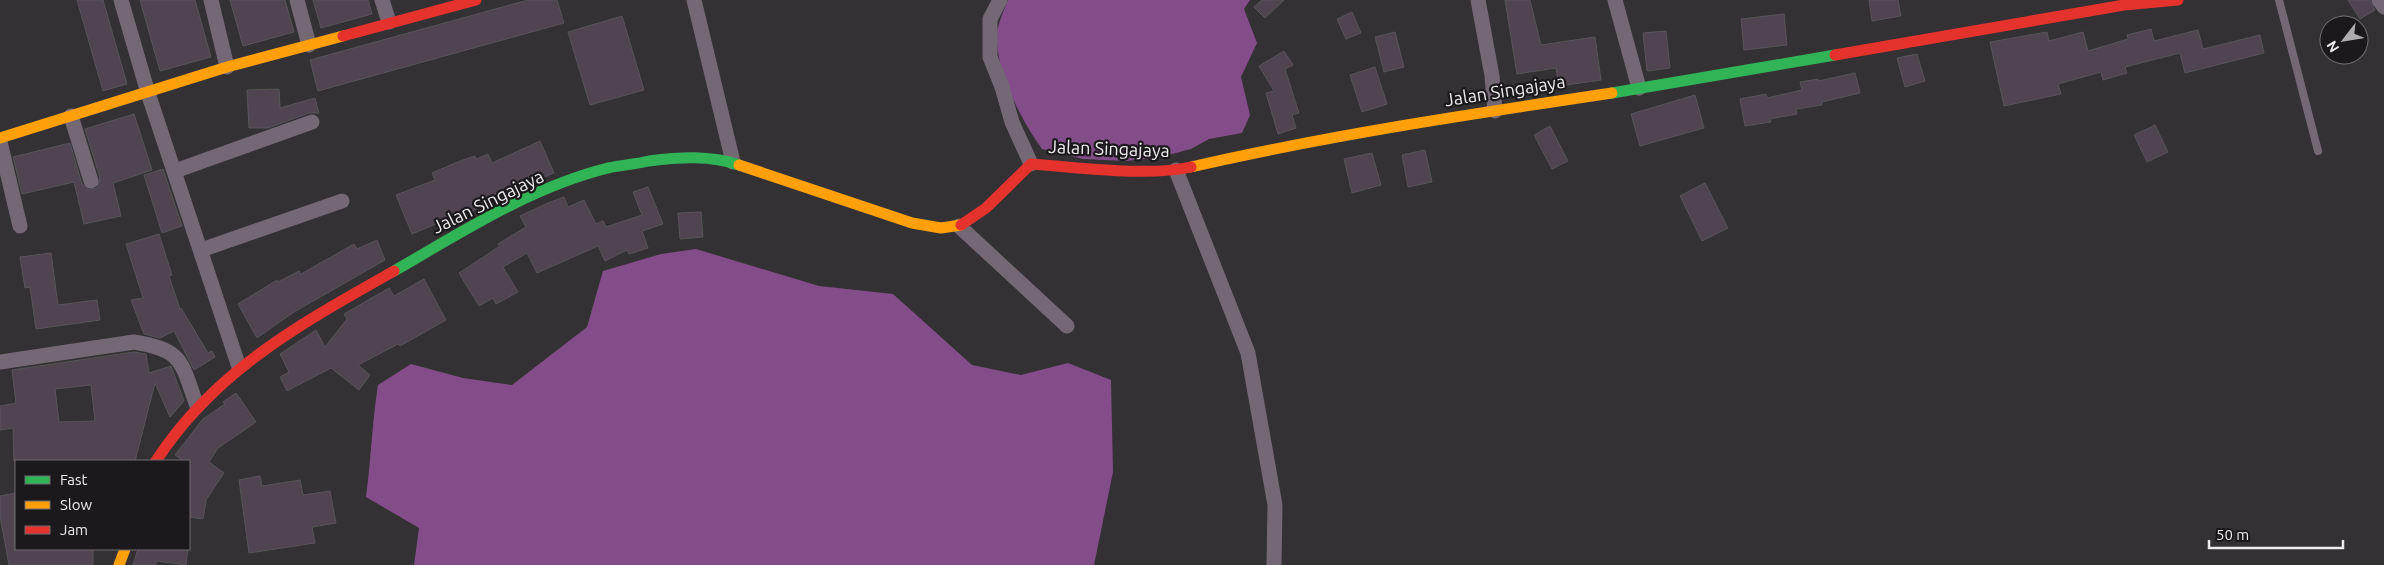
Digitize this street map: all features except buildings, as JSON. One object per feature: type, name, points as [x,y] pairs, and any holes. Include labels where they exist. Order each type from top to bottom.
[{"type":"street","points":[[121,0],[148,93],[239,367]]},
{"type":"street","points":[[211,0],[227,68]]},
{"type":"street","points":[[297,0],[309,45]]},
{"type":"street","points":[[382,0],[389,22]]},
{"type":"street","points":[[20,226],[0,140],[227,68],[389,22],[476,0]]},
{"type":"street","points":[[694,0],[733,162]]},
{"type":"street","points":[[1000,0],[990,19],[990,57],[1002,87],[1012,122],[1031,164]]},
{"type":"street","points":[[1478,0],[1484,43],[1492,76],[1495,111]]},
{"type":"street","points":[[1615,0],[1639,88]]},
{"type":"street","name":"Jalan Singajaya","points":[[157,460],[172,436],[198,406],[239,367],[309,318],[500,211],[543,192],[608,168],[672,158],[719,158],[912,223],[944,227],[960,226],[1004,192],[1031,164],[1113,169],[1176,170],[1263,150],[2124,5],[2178,0]]},
{"type":"street","points":[[2380,0],[2384,7]]},
{"type":"street","points":[[71,116],[91,181]]},
{"type":"street","points":[[175,171],[312,122]]},
{"type":"street","points":[[1176,170],[1248,353],[1275,505],[1274,565]]},
{"type":"street","points":[[201,250],[342,201]]},
{"type":"street","points":[[960,226],[1066,326]]},
{"type":"street","points":[[0,362],[134,342],[148,345],[169,351],[180,360],[198,406]]},
{"type":"street","points":[[119,565],[125,550]]},
{"type":"lane","points":[[2280,0],[2318,151]]},
{"type":"shaded area","points":[[1008,0],[1250,0],[1244,9],[1257,43],[1241,77],[1250,115],[1242,133],[1209,139],[1191,149],[1160,157],[1127,161],[1083,159],[1042,149],[1018,109],[1000,63],[997,34]]},
{"type":"shaded area","points":[[696,249],[819,286],[893,294],[972,365],[1021,375],[1068,363],[1111,380],[1113,472],[1094,565],[414,565],[419,528],[366,497],[378,385],[411,364],[463,378],[512,385],[587,327],[603,271],[661,254]]},
{"type":"traffic: fast","points":[[1612,93],[1835,55]]},
{"type":"traffic: fast","points":[[394,271],[498,212],[579,176],[613,167],[672,159],[706,158],[739,165]]},
{"type":"traffic: slow","points":[[0,138],[227,67],[343,36]]},
{"type":"traffic: slow","points":[[1191,167],[1348,135],[1612,93]]},
{"type":"traffic: slow","points":[[739,165],[912,223],[941,228],[961,225]]},
{"type":"traffic: slow","points":[[119,565],[125,550]]},
{"type":"traffic: jam","points":[[343,36],[476,0]]},
{"type":"traffic: jam","points":[[1835,55],[2124,5],[2178,0]]},
{"type":"traffic: jam","points":[[961,225],[986,208],[1031,164],[1133,171],[1173,170],[1191,167]]},
{"type":"traffic: jam","points":[[157,460],[179,429],[205,400],[263,351],[326,310],[394,271]]}]
